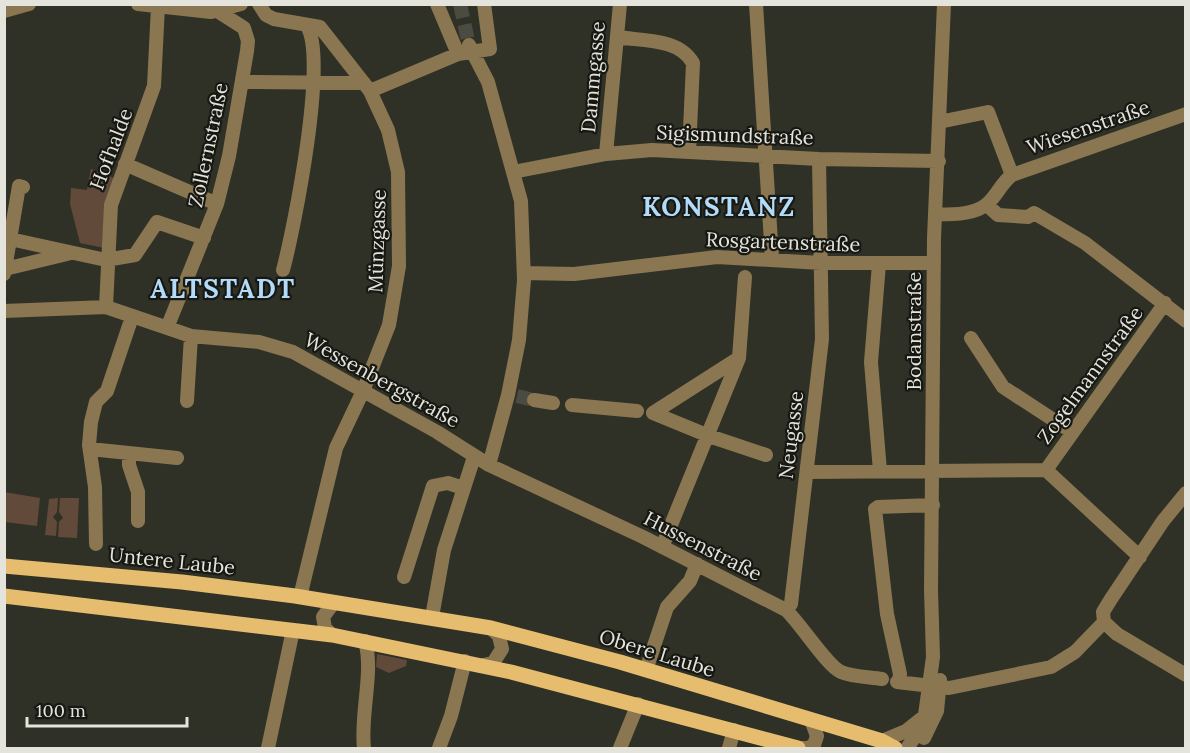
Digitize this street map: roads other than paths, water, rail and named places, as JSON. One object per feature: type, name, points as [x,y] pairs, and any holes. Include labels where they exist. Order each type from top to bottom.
[{"type":"main road","name":"Untere Laube","points":[[4,566],[182,582],[432,617]]},
{"type":"main road","points":[[4,596],[293,630],[365,641],[483,665],[638,704],[797,748]]},
{"type":"main road","name":"Obere Laube","points":[[432,617],[491,628],[646,670],[888,745]]},
{"type":"street","points":[[4,11],[29,4]]},
{"type":"street","points":[[138,4],[219,12],[241,4]]},
{"type":"street","name":"Münzgasse","points":[[259,4],[270,17],[320,27],[367,87],[388,130],[398,172],[400,254],[398,284],[391,315],[363,391],[336,448],[300,597]]},
{"type":"street","points":[[437,4],[488,82],[521,201],[524,273],[513,396],[489,465]]},
{"type":"street","points":[[242,82],[312,82],[367,87],[467,50],[490,49],[484,4]]},
{"type":"street","name":"Dammgasse","points":[[606,154],[620,4]]},
{"type":"street","points":[[756,4],[772,258]]},
{"type":"street","name":"Bodanstraße","points":[[919,746],[937,711],[933,657],[934,263],[944,4]]},
{"type":"street","name":"Hofhalde","points":[[106,307],[111,205],[154,86],[158,6]]},
{"type":"street","name":"Zollernstraße","points":[[167,328],[217,204],[229,156],[242,82],[247,34],[241,24],[219,12]]},
{"type":"street","points":[[283,270],[302,192],[312,82],[312,37],[307,26]]},
{"type":"street","points":[[617,37],[667,44],[687,52],[693,63],[688,152]]},
{"type":"street","name":"Wiesenstraße","points":[[939,122],[988,112],[1012,175],[1185,114]]},
{"type":"street","name":"Sigismundstraße","points":[[513,172],[606,154],[652,150],[819,159],[939,161]]},
{"type":"street","name":"Neugasse","points":[[786,610],[791,604],[822,339],[819,159]]},
{"type":"street","points":[[125,164],[217,204]]},
{"type":"street","points":[[935,214],[970,212],[987,205],[1003,182],[1012,175]]},
{"type":"street","points":[[23,187],[19,186],[5,272],[72,252]]},
{"type":"street","points":[[987,205],[998,215],[1028,217],[1034,213],[1085,243],[1166,303],[1185,321]]},
{"type":"street","points":[[10,239],[109,259],[135,255],[157,222],[204,238]]},
{"type":"street","name":"Rosgartenstraße","points":[[524,273],[574,274],[661,266],[696,258],[772,258],[879,264],[934,263]]},
{"type":"street","points":[[879,264],[871,362],[880,471]]},
{"type":"street","points":[[662,547],[740,358],[745,277]]},
{"type":"street","name":"Zogelmannstraße","points":[[1046,470],[1166,303]]},
{"type":"street","name":"Wessenbergstraße","points":[[4,311],[106,307],[191,336],[275,345],[315,363],[447,438],[489,465]]},
{"type":"street","points":[[96,544],[95,488],[90,449],[96,402],[107,391],[132,317]]},
{"type":"street","points":[[188,401],[191,336]]},
{"type":"street","points":[[971,338],[1003,387],[1072,432]]},
{"type":"street","points":[[740,358],[652,413],[709,436],[766,455]]},
{"type":"street","points":[[534,400],[553,403]]},
{"type":"street","points":[[572,405],[637,411]]},
{"type":"street","points":[[90,449],[177,458]]},
{"type":"street","points":[[129,454],[129,465],[138,492],[138,521]]},
{"type":"street","points":[[432,617],[444,550],[474,457]]},
{"type":"street","name":"Hussenstraße","points":[[489,465],[697,564],[786,610],[801,624],[825,658],[840,672],[882,679]]},
{"type":"street","points":[[807,472],[1046,470],[1140,557]]},
{"type":"street","points":[[404,577],[428,494],[433,486],[448,483],[463,488]]},
{"type":"street","points":[[1185,493],[1163,520],[1103,612],[1104,622],[1117,634],[1185,675]]},
{"type":"street","points":[[933,505],[875,509],[887,614],[900,674],[898,682],[935,688],[959,687],[1051,668],[1075,652],[1104,622]]},
{"type":"street","points":[[646,670],[667,607],[690,581],[697,564]]},
{"type":"street","points":[[332,635],[325,628],[323,617],[334,602]]},
{"type":"street","points":[[483,665],[493,663],[502,649],[499,636],[491,628]]},
{"type":"street","points":[[268,748],[293,630]]},
{"type":"street","points":[[364,748],[364,697],[369,665],[365,641]]},
{"type":"street","points":[[439,748],[451,716],[465,661]]},
{"type":"street","points":[[907,748],[920,730],[935,688]]},
{"type":"street","points":[[620,748],[638,704]]},
{"type":"street","name":"Obere Laube","points":[[888,745],[925,715]]},
{"type":"street","points":[[797,748],[808,748],[814,745],[817,736],[811,720]]},
{"type":"street","points":[[729,748],[734,730]]},
{"type":"tunnel","points":[[460,4],[469,45]]},
{"type":"tunnel","points":[[517,396],[534,400]]},
{"type":"district","name":"KONSTANZ","points":[[719,207]]},
{"type":"district","name":"ALTSTADT","points":[[223,289]]}]
